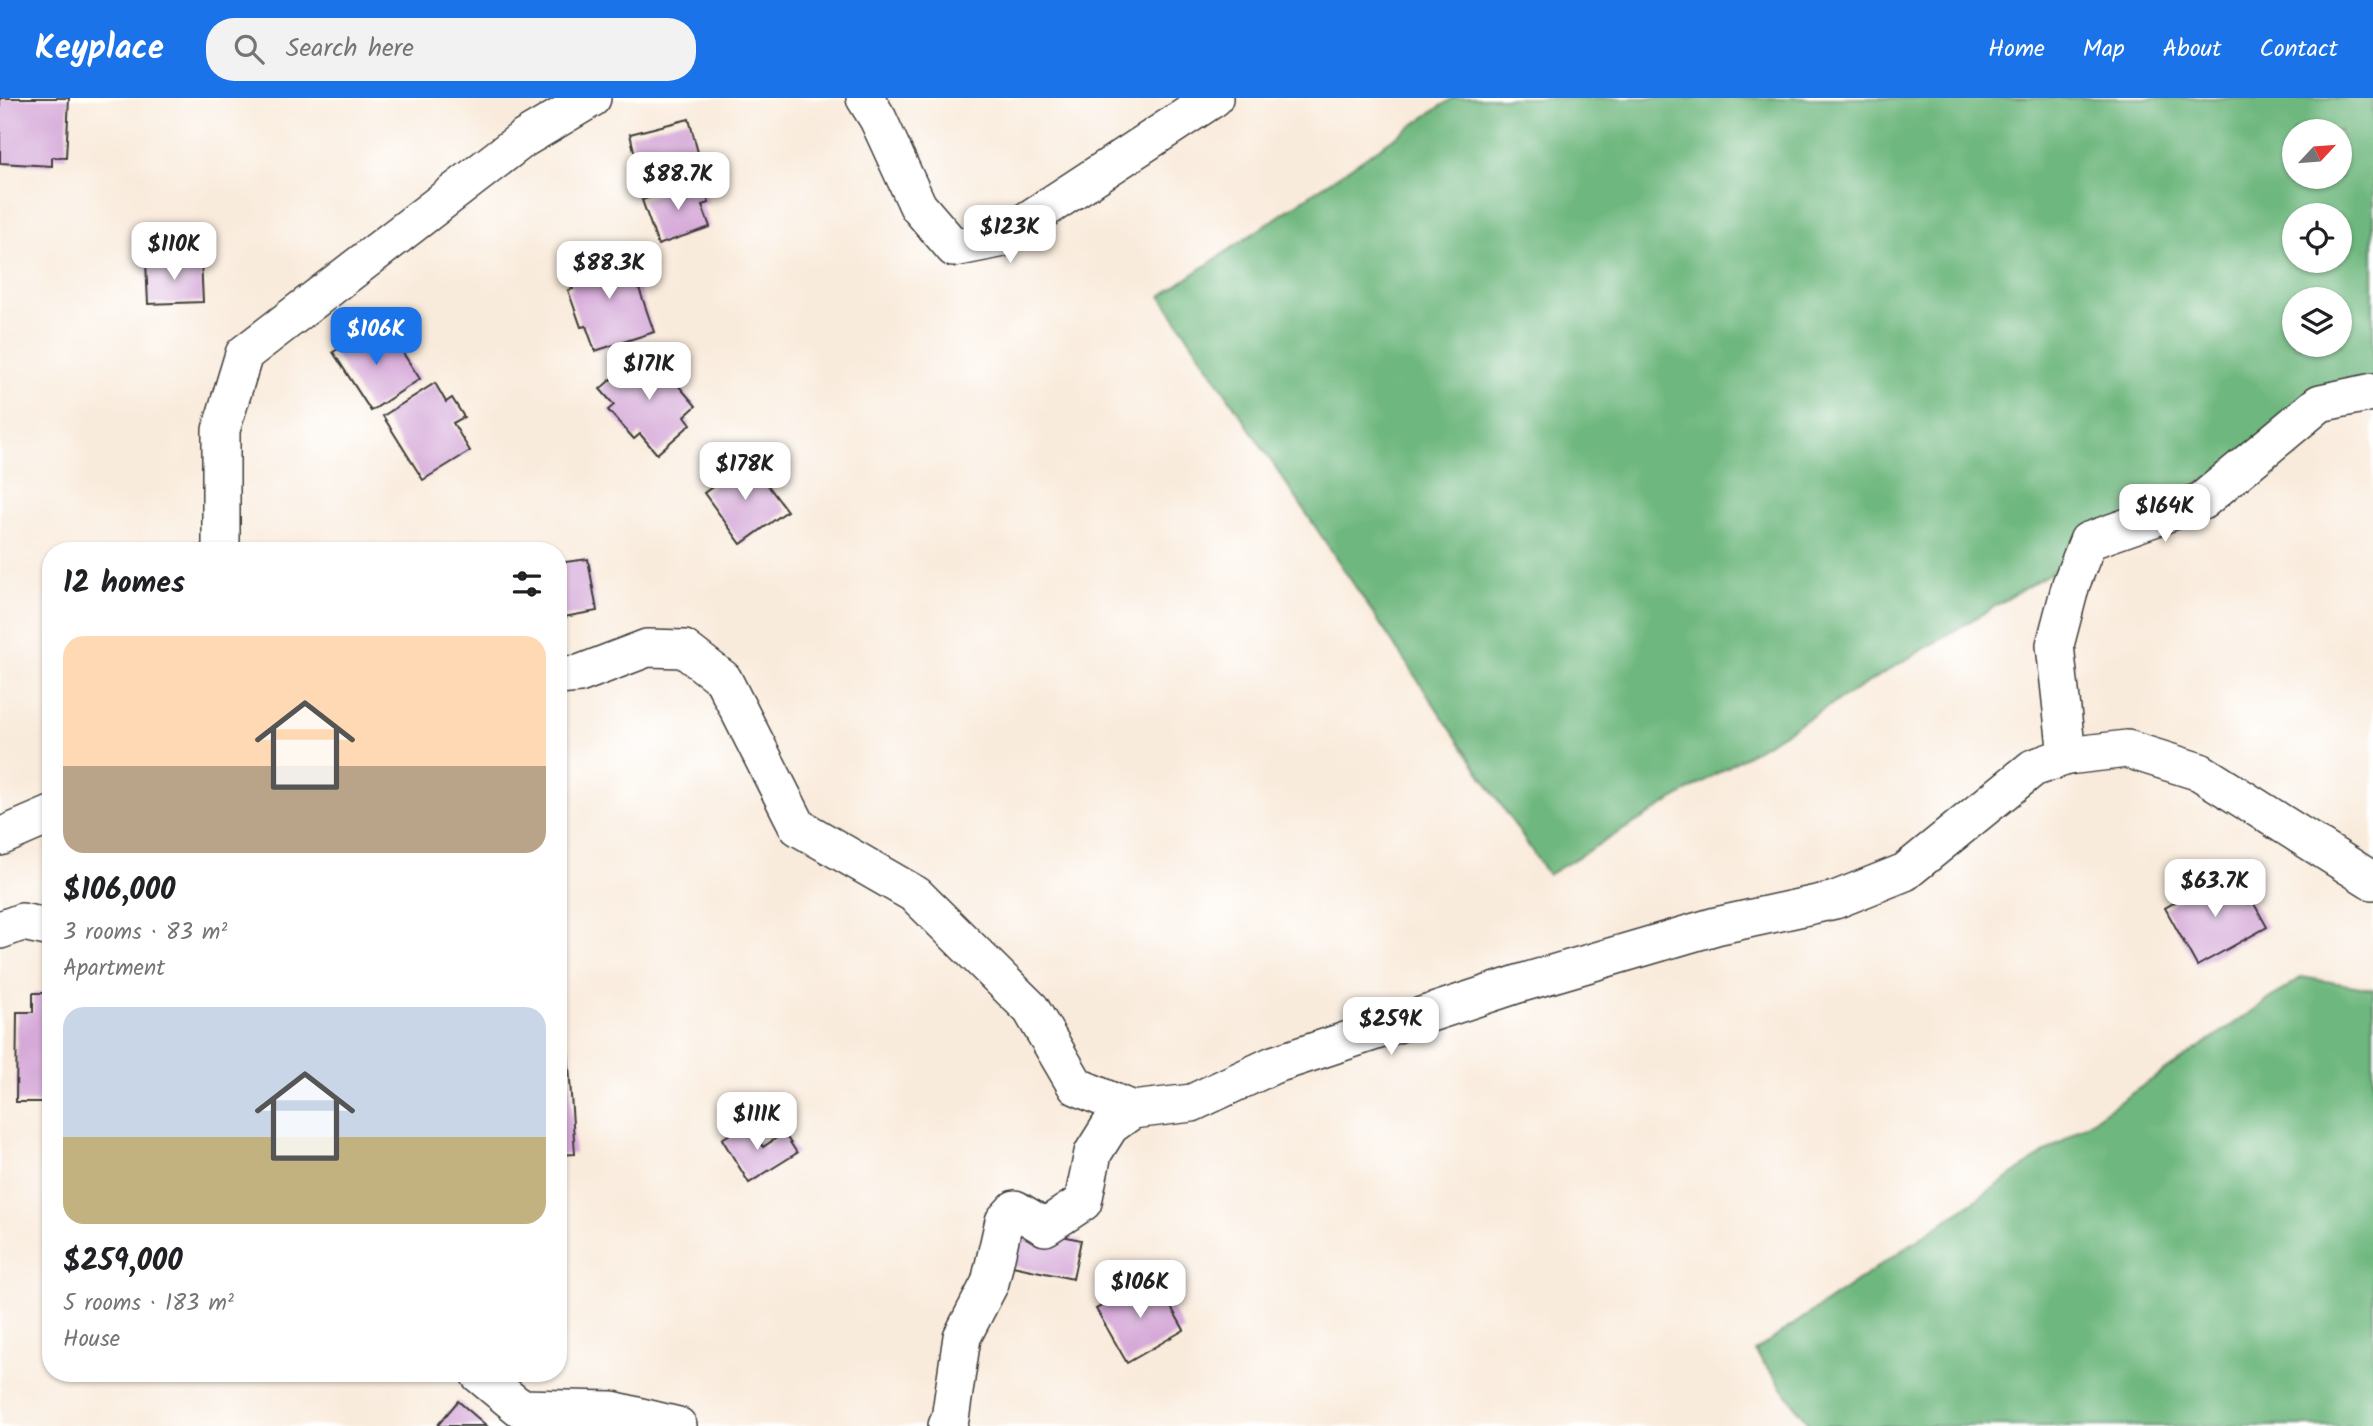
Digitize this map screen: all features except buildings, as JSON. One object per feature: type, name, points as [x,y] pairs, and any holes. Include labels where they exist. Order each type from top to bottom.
[{"type":"street","points":[[221,542],[221,430],[244,354],[523,139],[592,98]]},
{"type":"street","points":[[865,98],[878,119],[918,206],[954,247],[999,239],[1214,98]]},
{"type":"street","points":[[2067,756],[2055,645],[2071,583],[2088,541],[2202,501],[2320,403],[2373,391]]},
{"type":"street","points":[[567,675],[579,674],[647,649],[684,649],[723,679],[798,827],[916,895],[1031,1009],[1076,1086],[1132,1110]]},
{"type":"street","points":[[947,1426],[962,1337],[990,1283],[1004,1221],[1015,1209],[1045,1227],[1083,1202],[1093,1153],[1110,1126],[1132,1110],[1192,1103],[1273,1065],[1518,984],[1716,926],[1835,900],[1905,872],[2033,768],[2067,756],[2127,749],[2200,772],[2373,881]]},
{"type":"street","points":[[0,837],[42,820]]},
{"type":"street","points":[[0,930],[22,922],[42,926]]},
{"type":"street","points":[[489,1382],[520,1408],[612,1410],[678,1426]]},
{"type":"green space","points":[[1453,98],[2373,98],[2373,379],[1548,875],[1161,296]]},
{"type":"green space","points":[[2302,977],[2373,989],[2373,1426],[1810,1426],[1755,1351]]}]
